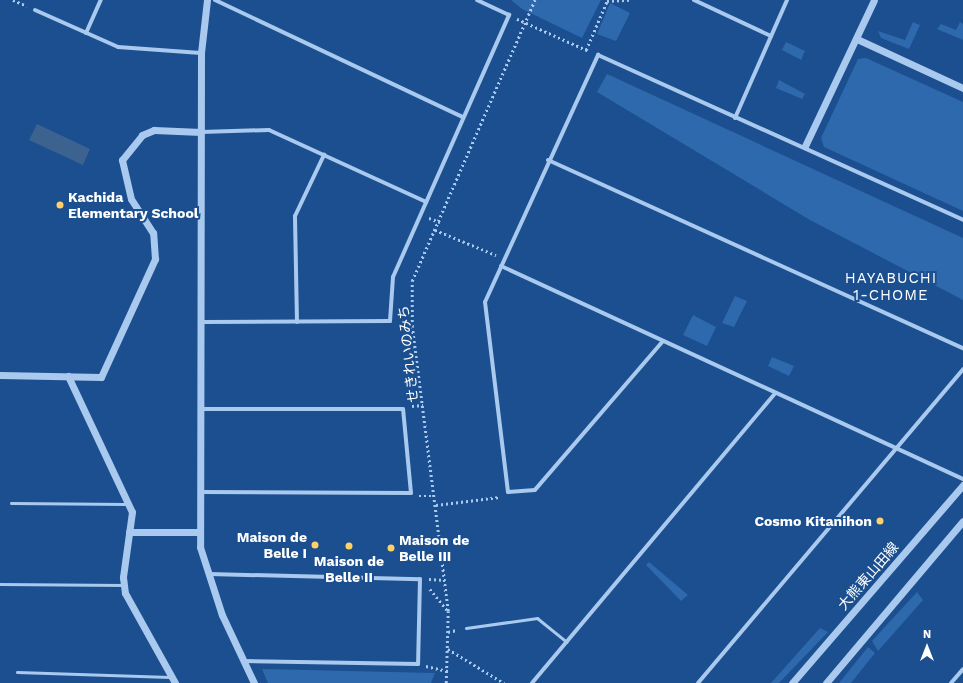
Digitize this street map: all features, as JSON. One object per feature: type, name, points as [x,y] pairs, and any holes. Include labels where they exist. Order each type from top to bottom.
[{"type":"street","points":[[86,33],[101,0]]},
{"type":"street","points":[[207,0],[201,53],[202,322],[200,532],[206,574],[243,661],[254,683]]},
{"type":"street","points":[[215,0],[462,117]]},
{"type":"street","points":[[202,322],[390,321],[390,286],[462,117],[509,15],[477,0]]},
{"type":"street","points":[[694,0],[771,36]]},
{"type":"street","points":[[735,118],[787,0]]},
{"type":"street","points":[[805,146],[874,0]]},
{"type":"street","points":[[34,10],[118,47],[201,53]]},
{"type":"street","points":[[856,39],[963,88]]},
{"type":"street","points":[[663,341],[535,490],[508,492],[485,302],[548,160],[598,55],[735,118],[805,146],[963,220]]},
{"type":"street","points":[[0,375],[101,376],[155,259],[153,233],[131,198],[122,160],[142,135],[154,130],[201,132],[269,130],[426,202]]},
{"type":"street","points":[[297,322],[295,216],[324,155]]},
{"type":"street","points":[[548,160],[963,348]]},
{"type":"street","points":[[500,266],[963,479]]},
{"type":"street","points":[[698,683],[963,370]]},
{"type":"street","points":[[68,376],[132,512],[124,585],[125,593],[174,680]]},
{"type":"street","points":[[532,683],[775,393]]},
{"type":"street","points":[[200,492],[411,493],[403,409],[201,409]]},
{"type":"street","name":"大熊東山田線","points":[[792,683],[963,485]]},
{"type":"street","points":[[826,683],[963,521]]},
{"type":"street","points":[[129,532],[200,532]]},
{"type":"street","points":[[206,574],[420,578],[418,664],[243,661]]},
{"type":"street","points":[[951,683],[963,669]]},
{"type":"lane","points":[[11,502],[128,504]]},
{"type":"lane","points":[[0,584],[124,585]]},
{"type":"lane","points":[[466,628],[537,618],[567,642]]},
{"type":"lane","points":[[17,672],[174,680]]},
{"type":"path","points":[[13,0],[34,10]]},
{"type":"path","name":"せきれいのみち","points":[[446,683],[448,671],[448,611],[435,496],[412,327],[412,281],[524,22],[535,0]]},
{"type":"path","points":[[586,50],[607,2],[629,0]]},
{"type":"path","points":[[509,15],[598,55]]},
{"type":"path","points":[[435,230],[504,258]]},
{"type":"path","points":[[390,321],[401,328],[412,327]]},
{"type":"path","points":[[436,505],[498,497],[508,492]]},
{"type":"path","points":[[411,493],[421,497],[435,496]]},
{"type":"path","points":[[420,578],[445,580]]},
{"type":"path","points":[[420,578],[448,611]]},
{"type":"path","points":[[448,649],[504,683]]},
{"type":"path","points":[[418,664],[448,671]]},
{"type":"shaded area","points":[[511,0],[601,0],[582,38],[522,9]]},
{"type":"shaded area","points":[[610,3],[630,13],[616,41],[597,34]]},
{"type":"shaded area","points":[[913,22],[920,25],[909,49],[881,38],[878,31],[905,40]]},
{"type":"shaded area","points":[[960,22],[963,24],[963,40],[937,29],[941,24],[956,30]]},
{"type":"shaded area","points":[[786,42],[805,51],[801,60],[782,50]]},
{"type":"shaded area","points":[[866,58],[963,102],[963,211],[824,147],[821,138],[858,59]]},
{"type":"shaded area","points":[[607,74],[963,238],[963,300],[810,220],[597,92]]},
{"type":"shaded area","points":[[779,80],[805,94],[802,99],[776,88]]},
{"type":"shaded area","points":[[37,124],[90,149],[83,165],[29,140]]},
{"type":"shaded area","points":[[735,296],[747,301],[734,327],[722,323]]},
{"type":"shaded area","points":[[693,315],[716,327],[707,346],[683,335]]},
{"type":"shaded area","points":[[772,357],[794,366],[789,376],[768,366]]},
{"type":"shaded area","points":[[649,562],[688,595],[681,601],[646,565]]},
{"type":"shaded area","points":[[917,592],[923,600],[878,651],[872,641]]},
{"type":"shaded area","points":[[820,628],[828,632],[779,683],[771,683]]},
{"type":"shaded area","points":[[868,647],[875,653],[851,683],[839,683]]},
{"type":"shaded area","points":[[262,669],[435,673],[431,683],[268,683]]},
{"type":"place","name":"Kachida Elementary School","points":[[60,205]]},
{"type":"place","name":"Cosmo Kitanihon","points":[[880,521]]},
{"type":"place","name":"Maison de Belle I","points":[[315,545]]},
{"type":"place","name":"Maison de Belle II","points":[[349,546]]},
{"type":"place","name":"Maison de Belle III","points":[[391,548]]},
{"type":"district","name":"HAYABUCHI 1-CHOME","points":[[891,286]]}]
